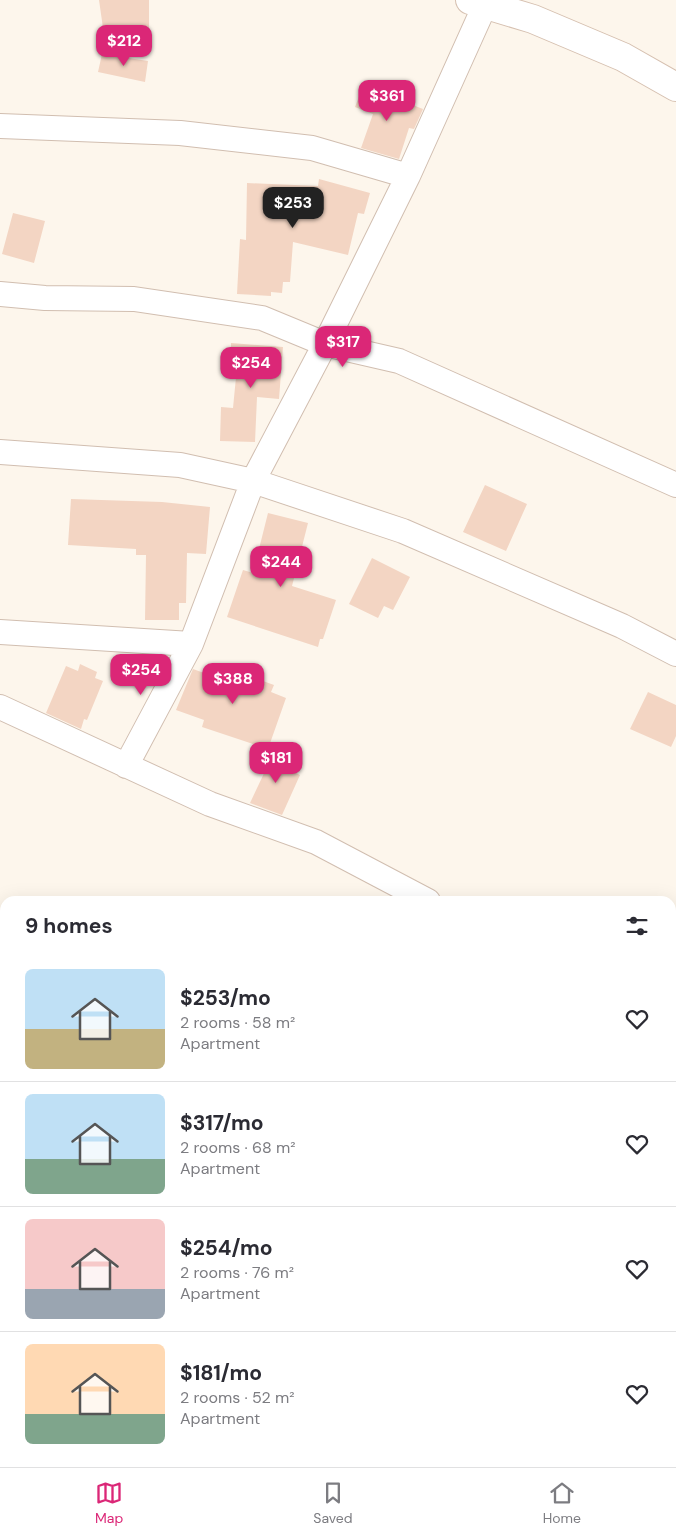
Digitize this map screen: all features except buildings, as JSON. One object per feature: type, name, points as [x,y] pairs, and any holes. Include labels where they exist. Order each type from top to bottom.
[{"type":"main road","points":[[478,2],[533,19],[623,57],[676,86]]},
{"type":"street","points":[[126,766],[191,644],[253,481],[325,344],[408,176],[478,2]]},
{"type":"street","points":[[0,126],[180,133],[312,148],[408,176]]},
{"type":"street","points":[[0,294],[45,298],[134,299],[262,318],[325,344],[399,361],[676,485]]},
{"type":"street","points":[[0,452],[180,465],[253,481],[403,531],[622,626],[676,654]]},
{"type":"street","points":[[0,632],[191,644]]},
{"type":"street","points":[[0,707],[210,804],[316,842],[419,896]]}]
